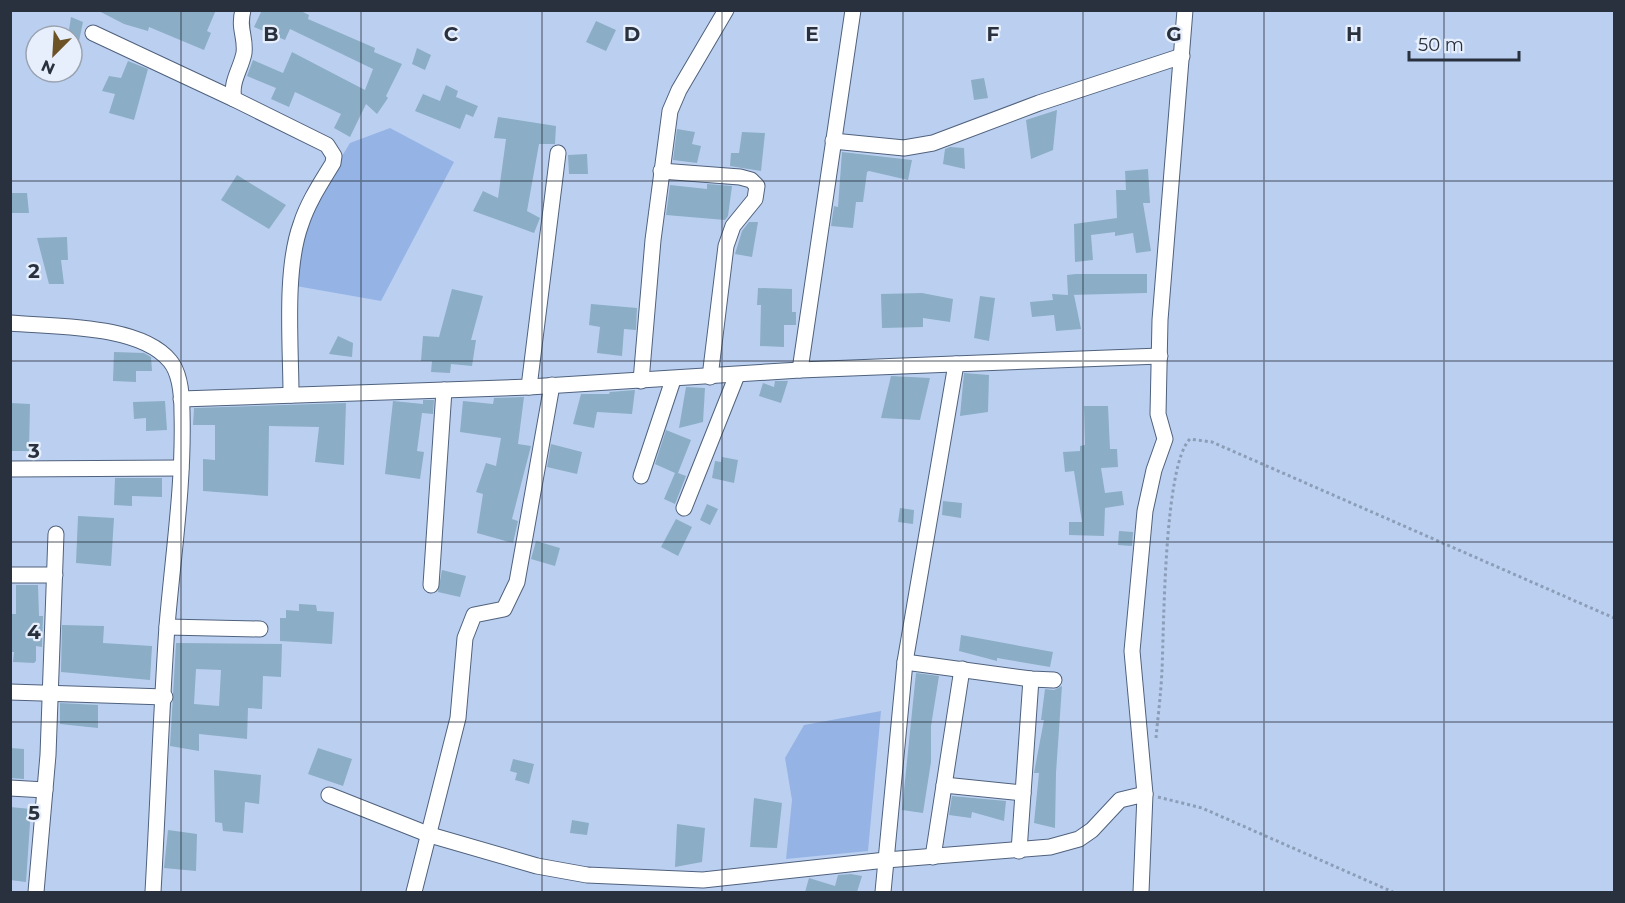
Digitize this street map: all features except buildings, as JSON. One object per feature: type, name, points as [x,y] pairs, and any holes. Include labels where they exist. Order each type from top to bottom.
[{"type":"street","points":[[234,99],[233,88],[244,51],[240,25],[243,10]]},
{"type":"street","points":[[642,381],[661,171],[674,101],[726,10]]},
{"type":"street","points":[[800,370],[853,10]]},
{"type":"street","points":[[1141,892],[1145,794],[1132,651],[1145,511],[1154,470],[1165,439],[1158,414],[1160,320],[1185,10]]},
{"type":"street","points":[[93,33],[327,145],[334,156],[333,163],[306,210],[297,238],[291,321],[291,395]]},
{"type":"street","points":[[833,141],[904,148],[933,143],[1039,103],[1182,56]]},
{"type":"street","points":[[529,387],[558,153]]},
{"type":"street","points":[[661,171],[740,177],[751,180],[757,186],[755,199],[736,222],[726,246],[710,377]]},
{"type":"street","points":[[11,319],[133,338],[152,347],[172,364],[181,399],[181,468],[167,627],[153,892]]},
{"type":"street","points":[[181,399],[552,386],[800,370],[1160,356]]},
{"type":"street","points":[[883,892],[905,662],[956,364]]},
{"type":"street","points":[[684,508],[737,375]]},
{"type":"street","points":[[641,476],[672,380]]},
{"type":"street","points":[[414,892],[430,835],[459,709],[465,639],[469,622],[474,615],[504,609],[517,582],[552,386]]},
{"type":"street","points":[[431,585],[444,390]]},
{"type":"street","points":[[10,468],[181,468]]},
{"type":"street","points":[[36,892],[51,694],[56,534]]},
{"type":"street","points":[[10,575],[55,575]]},
{"type":"street","points":[[167,627],[260,629]]},
{"type":"street","points":[[905,662],[1030,679],[1054,680]]},
{"type":"street","points":[[933,857],[962,669]]},
{"type":"street","points":[[1019,851],[1030,679]]},
{"type":"street","points":[[10,692],[165,697]]},
{"type":"street","points":[[944,785],[1023,793]]},
{"type":"street","points":[[10,788],[45,790]]},
{"type":"street","points":[[329,795],[430,835],[537,866],[587,875],[703,880],[886,860],[1050,847],[1080,839],[1092,830],[1120,800],[1145,794]]},
{"type":"path","points":[[1156,738],[1175,485],[1182,448],[1190,439],[1212,442],[1614,618]]},
{"type":"path","points":[[1145,794],[1202,808],[1393,892]]},
{"type":"shaded area","points":[[390,128],[454,162],[381,301],[296,286],[304,236],[317,197],[350,143]]},
{"type":"shaded area","points":[[881,711],[868,851],[786,859],[792,800],[785,758],[804,725]]}]
